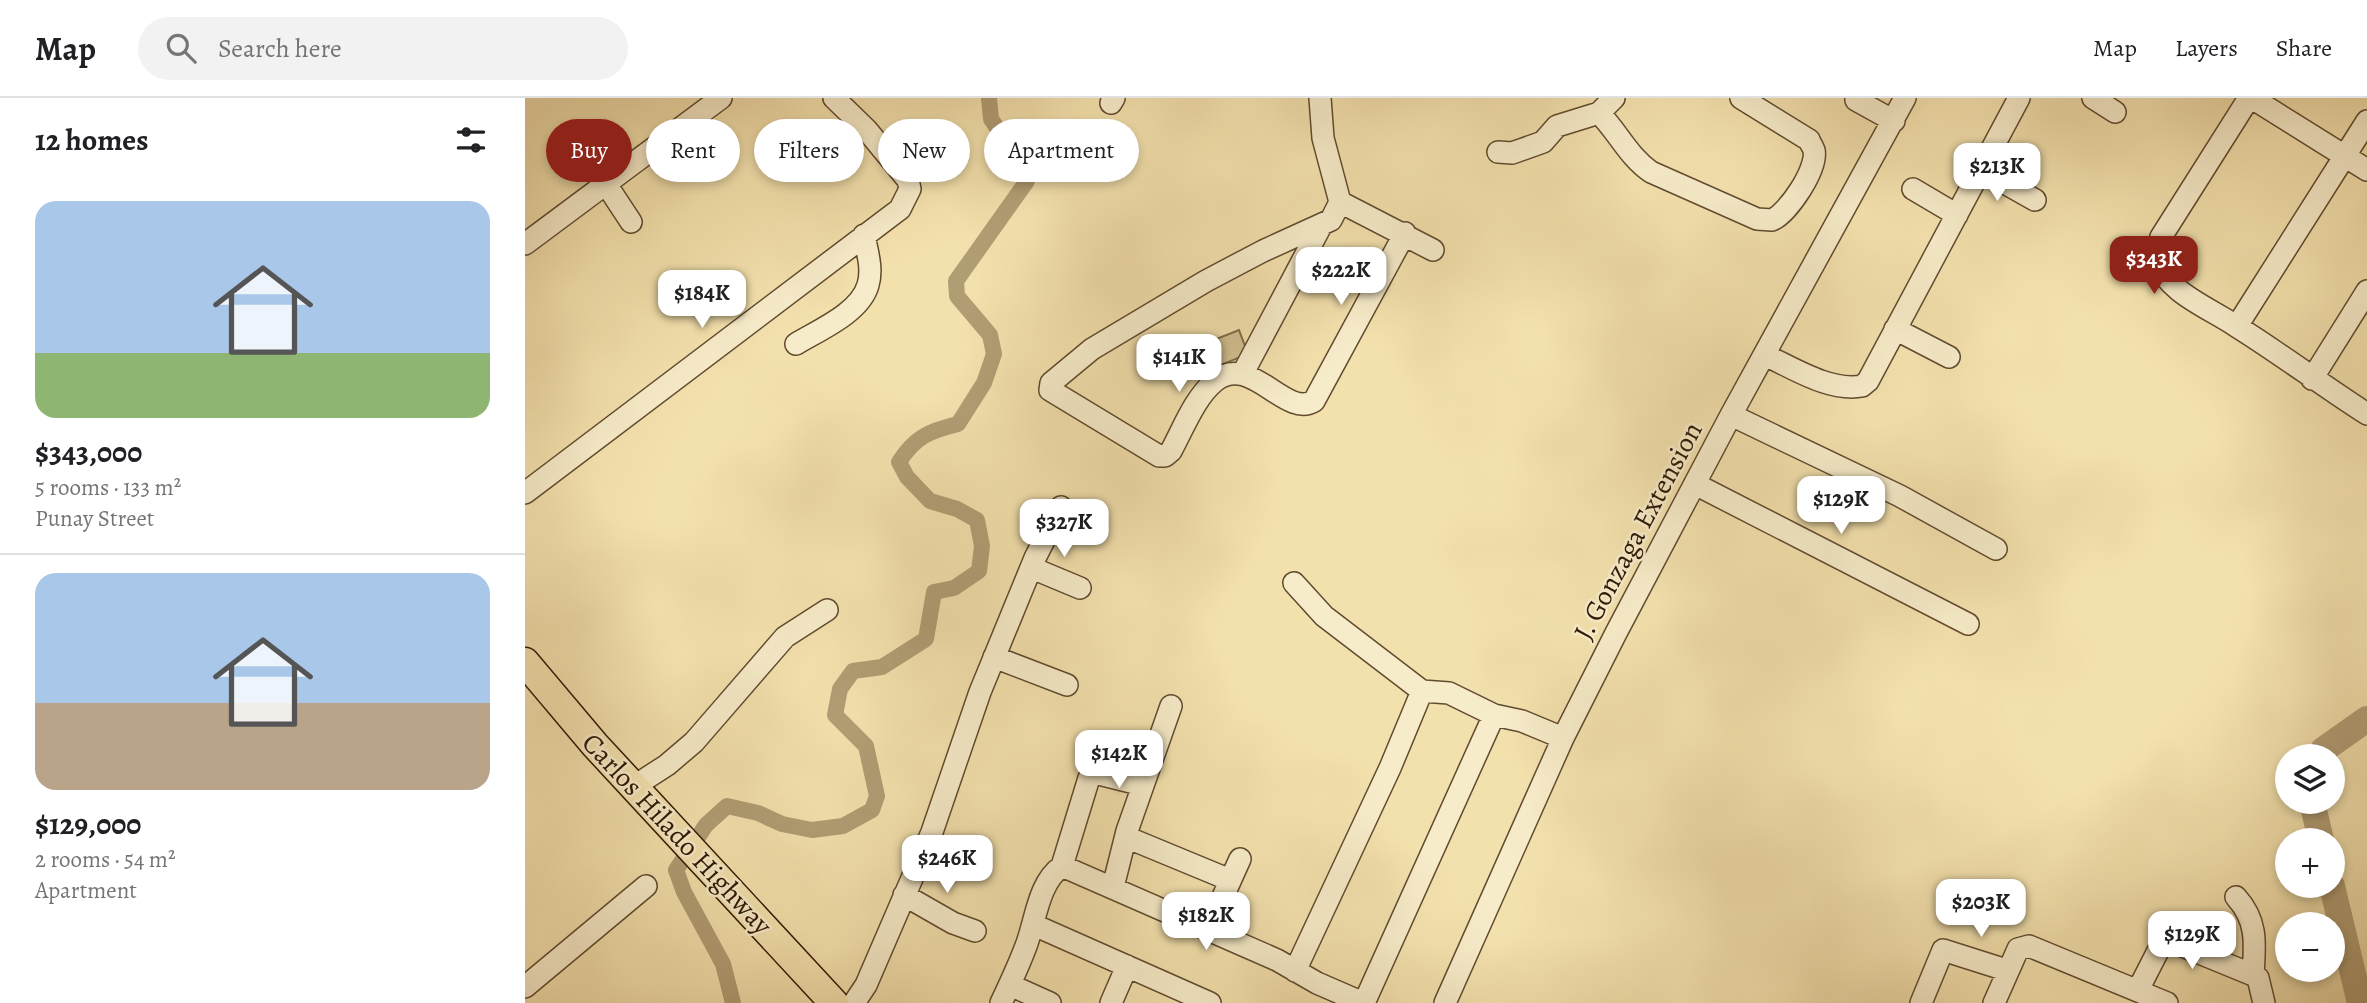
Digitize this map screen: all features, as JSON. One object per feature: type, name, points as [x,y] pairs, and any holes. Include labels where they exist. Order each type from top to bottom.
[{"type":"main road","name":"Carlos Hilado Highway","points":[[525,662],[560,706],[633,787],[834,1003]]},
{"type":"street","points":[[525,244],[721,98]]},
{"type":"street","points":[[525,493],[899,209],[910,189],[902,169],[834,98]]},
{"type":"street","points":[[1320,98],[1324,138],[1340,202],[1336,214],[1322,224],[1229,269],[1092,349],[1060,373],[1051,383],[1051,390],[1159,456],[1165,456],[1171,451],[1206,390],[1222,376],[1243,373],[1298,404],[1308,405],[1314,401],[1405,233]]},
{"type":"street","points":[[1498,152],[1512,153],[1543,142],[1557,126],[1606,105],[1625,149],[1651,172],[1757,219],[1772,220],[1789,206],[1810,172],[1814,150],[1809,140],[1741,98]]},
{"type":"street","name":"J. Gonzaga Extension","points":[[1445,1003],[1563,738],[1731,415],[1905,98]]},
{"type":"street","points":[[1765,355],[1806,374],[1845,386],[1862,386],[1868,381],[2019,98]]},
{"type":"street","points":[[2093,98],[2115,112]]},
{"type":"street","points":[[2367,170],[2251,98],[2161,236],[2154,258],[2159,270],[2182,294],[2237,326],[2367,414]]},
{"type":"street","points":[[1856,100],[1894,121]]},
{"type":"street","points":[[2237,326],[2367,121]]},
{"type":"street","points":[[1980,169],[2035,200]]},
{"type":"street","points":[[606,184],[631,222]]},
{"type":"street","points":[[1913,189],[1957,215]]},
{"type":"street","points":[[1340,202],[1405,233],[1433,250]]},
{"type":"street","points":[[1243,373],[1322,224]]},
{"type":"street","points":[[796,344],[859,303],[868,285],[870,266],[864,235]]},
{"type":"street","points":[[2312,379],[2367,291]]},
{"type":"street","points":[[1895,329],[1949,357]]},
{"type":"street","points":[[1731,415],[1900,496],[1996,549]]},
{"type":"street","points":[[1695,484],[1968,624]]},
{"type":"street","points":[[854,1003],[866,985],[932,832],[994,657],[1061,507]]},
{"type":"street","points":[[1032,568],[1080,588]]},
{"type":"street","points":[[1294,583],[1324,616],[1422,691],[1449,693],[1494,715],[1522,721],[1563,738]]},
{"type":"street","points":[[633,787],[667,765],[694,742],[785,636],[827,610]]},
{"type":"street","points":[[994,657],[1067,685]]},
{"type":"street","points":[[1295,971],[1390,768],[1422,691]]},
{"type":"street","points":[[1113,887],[1126,838],[1171,706]]},
{"type":"street","points":[[1062,866],[1208,930],[1317,984],[1364,1003],[1494,715]]},
{"type":"street","points":[[1050,1003],[1006,994],[1034,925],[1047,883],[1062,866],[1093,774],[1143,785]]},
{"type":"street","points":[[1126,838],[1230,880]]},
{"type":"street","points":[[1208,930],[1240,859]]},
{"type":"street","points":[[525,987],[646,886]]},
{"type":"street","points":[[904,895],[953,923],[975,931]]},
{"type":"street","points":[[2236,897],[2249,912],[2252,922],[2255,950],[2253,975]]},
{"type":"street","points":[[1034,925],[1210,1003]]},
{"type":"street","points":[[2139,990],[2160,947],[2170,941],[2258,978],[2264,1003]]},
{"type":"street","points":[[2002,1000],[2006,970],[2018,949],[2032,947],[2167,1003]]},
{"type":"street","points":[[1920,1003],[1943,950],[2006,970]]},
{"type":"street","points":[[1111,1003],[1127,967]]},
{"type":"shaded area","points":[[1239,330],[1248,354],[1211,369],[1201,345]]},
{"type":"waterway","points":[[733,1003],[723,964],[684,892],[676,870],[706,825],[727,806],[758,813],[782,824],[812,830],[843,826],[872,810],[877,796],[866,746],[835,715],[840,689],[853,671],[882,667],[926,639],[934,592],[954,588],[979,571],[982,546],[977,520],[957,509],[930,501],[907,477],[899,462],[911,446],[924,436],[958,424],[984,383],[994,354],[990,335],[957,296],[956,281],[1027,181],[1014,153],[991,119],[989,98]]},
{"type":"waterway","points":[[2332,744],[2367,719]]},
{"type":"waterway","points":[[2315,814],[2318,828]]},
{"type":"waterway","points":[[2335,898],[2360,1003]]}]
